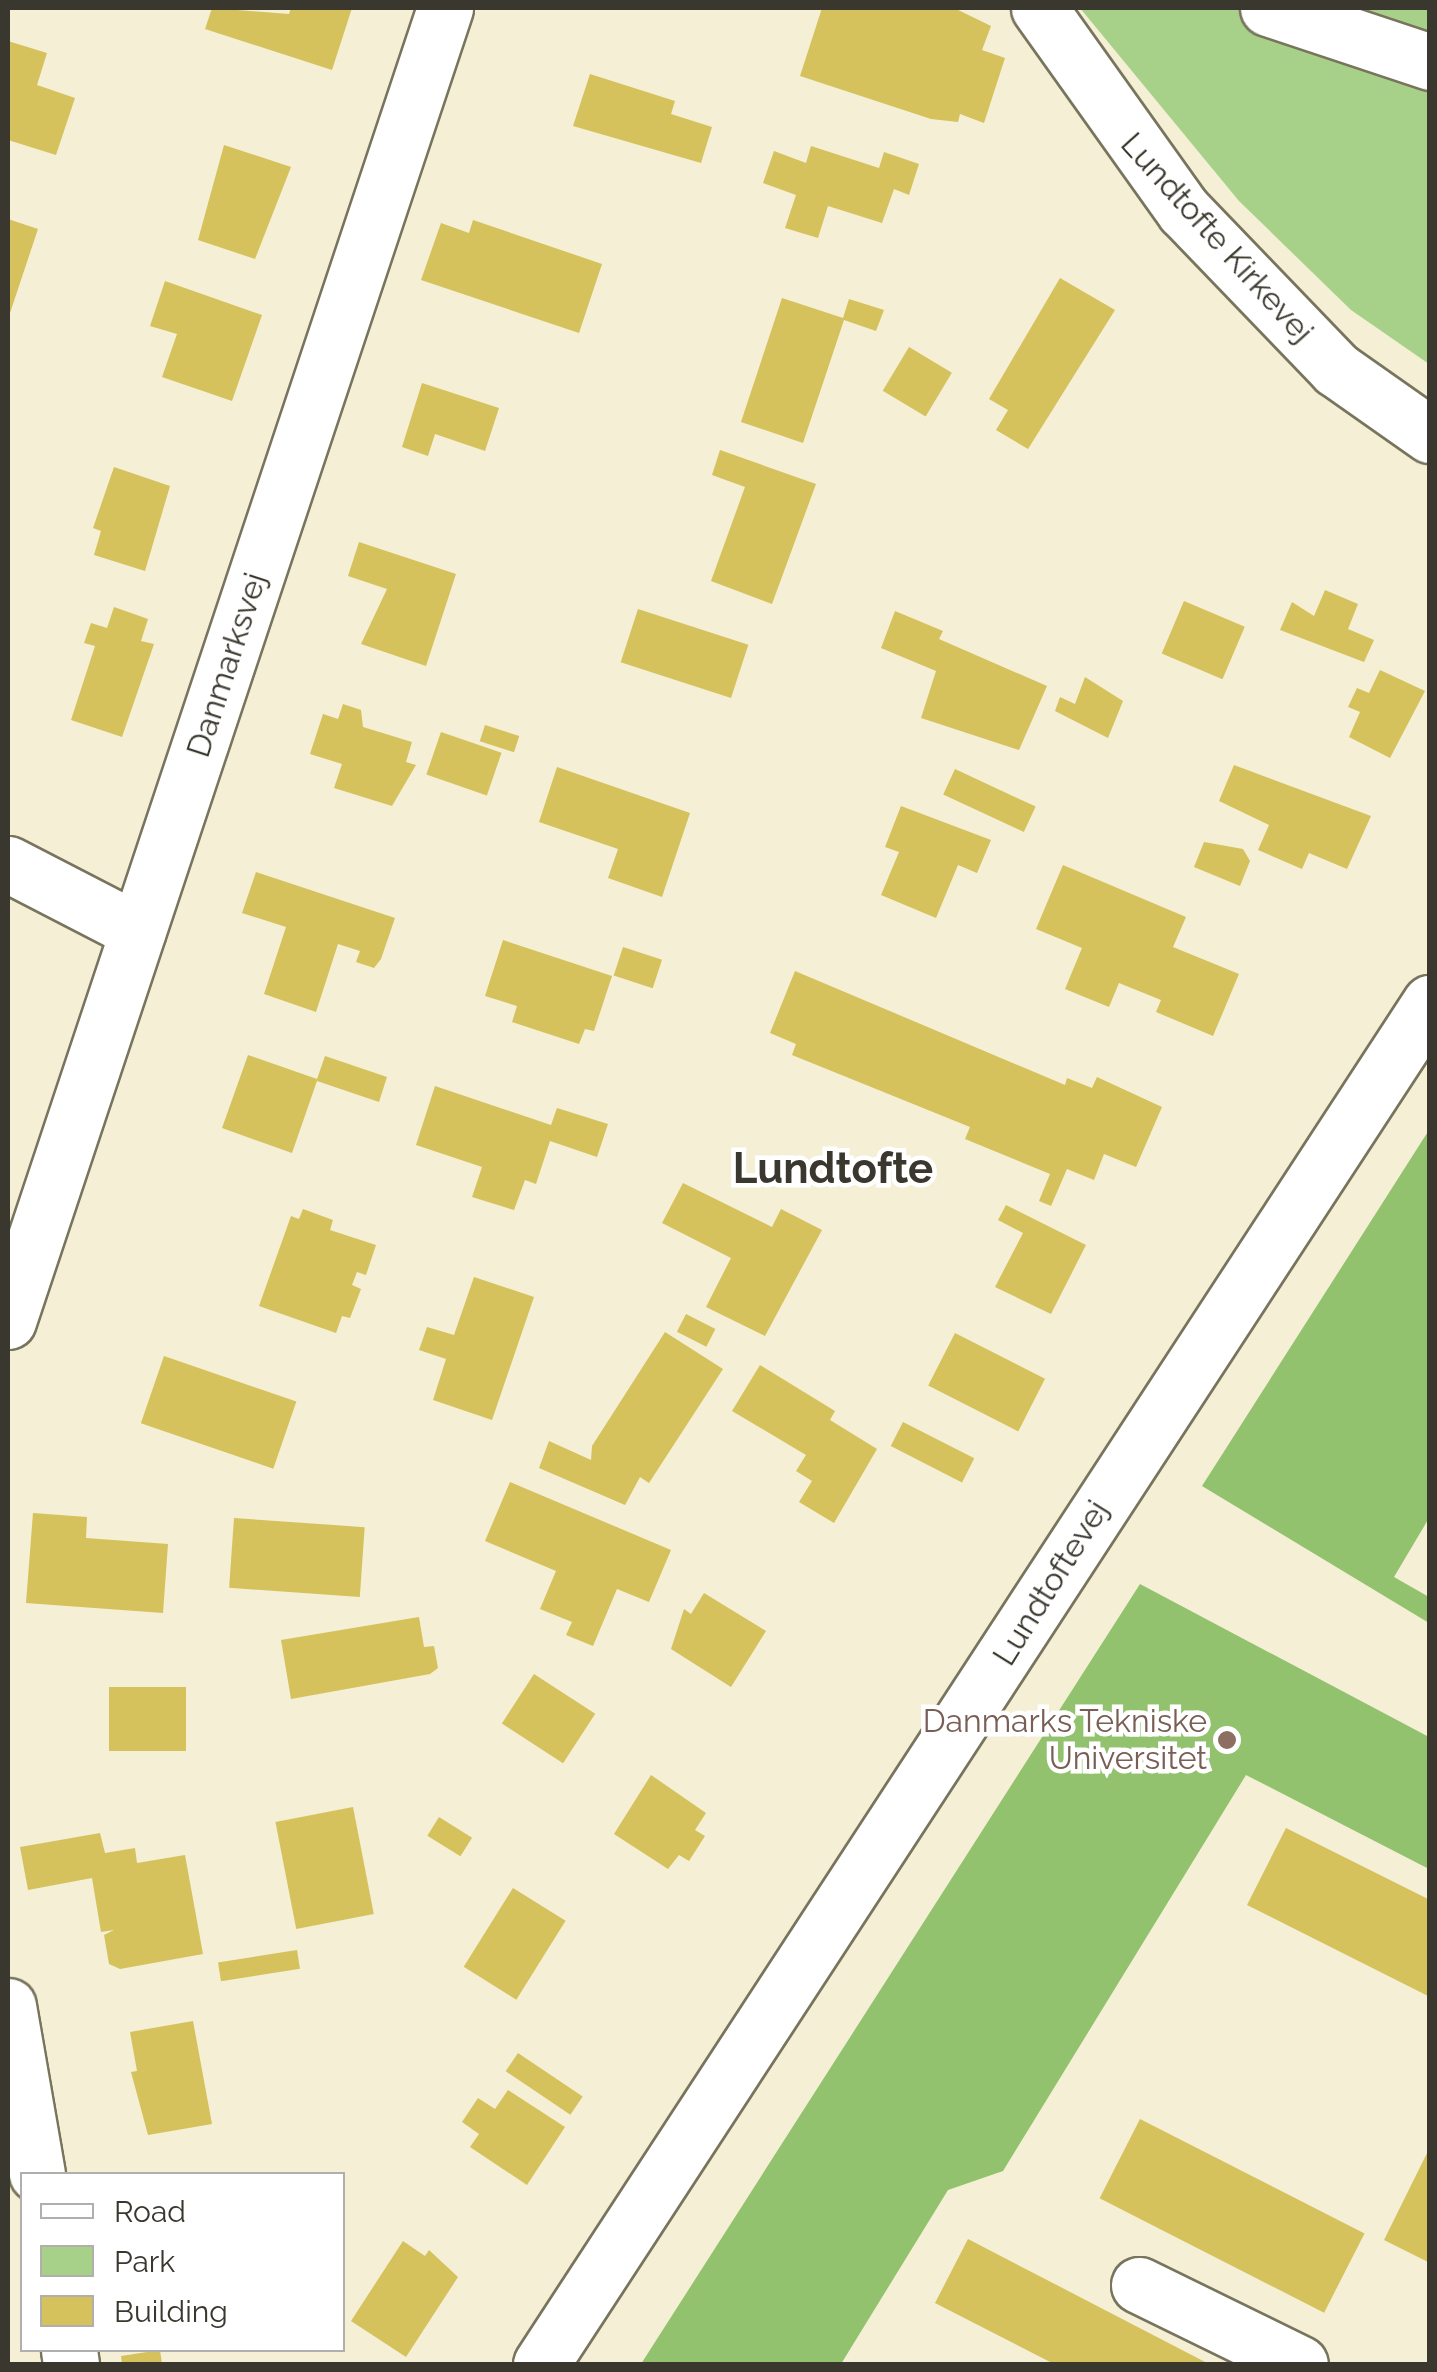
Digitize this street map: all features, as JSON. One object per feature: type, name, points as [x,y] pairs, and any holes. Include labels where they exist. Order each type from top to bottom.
[{"type":"street","name":"Danmarksvej","points":[[8,1322],[445,8]]},
{"type":"street","points":[[1268,8],[1430,62]]},
{"type":"street","name":"Lundtofte Kirkevej","points":[[1049,11],[1112,120],[1184,211],[1336,369],[1430,434]]},
{"type":"street","points":[[8,864],[138,932]]},
{"type":"street","name":"Lundtoftevej","points":[[541,2364],[1430,1003]]},
{"type":"street","points":[[8,2006],[38,2172]]},
{"type":"street","points":[[1139,2285],[1300,2364]]},
{"type":"green space","points":[[1080,8],[1429,8],[1429,364],[1351,310],[1239,201]]},
{"type":"green space","points":[[1429,1130],[1429,1518],[1394,1577],[1429,1597],[1429,1623],[1202,1486]]},
{"type":"green space","points":[[1140,1584],[1429,1737],[1429,1869],[1246,1775],[1003,2171],[948,2190],[841,2364],[641,2364]]},
{"type":"building","points":[[212,8],[289,14],[291,8],[352,8],[332,70],[205,29]]},
{"type":"building","points":[[822,8],[954,8],[991,26],[982,50],[1005,58],[984,123],[960,114],[958,122],[931,119],[800,76]]},
{"type":"building","points":[[8,41],[47,53],[37,85],[75,98],[56,155],[8,140]]},
{"type":"building","points":[[590,74],[675,101],[671,114],[712,127],[701,163],[573,126]]},
{"type":"building","points":[[224,145],[291,167],[255,259],[198,240]]},
{"type":"building","points":[[811,146],[879,168],[884,152],[919,164],[909,195],[894,189],[882,223],[828,206],[818,238],[785,228],[796,195],[763,183],[774,151],[806,163]]},
{"type":"building","points":[[8,219],[38,229],[8,319]]},
{"type":"building","points":[[473,220],[602,264],[579,333],[421,280],[441,223],[469,233]]},
{"type":"building","points":[[1060,278],[1115,310],[1028,449],[996,430],[1008,410],[989,399]]},
{"type":"building","points":[[165,281],[262,315],[232,401],[162,377],[177,334],[150,326]]},
{"type":"building","points":[[782,298],[843,318],[849,299],[884,310],[876,331],[844,320],[803,443],[741,422]]},
{"type":"building","points":[[909,347],[952,373],[926,416],[883,391]]},
{"type":"building","points":[[422,383],[499,408],[485,451],[435,434],[428,456],[402,447]]},
{"type":"building","points":[[720,450],[816,484],[772,604],[711,581],[745,487],[712,475]]},
{"type":"building","points":[[114,467],[170,486],[145,571],[94,555],[101,531],[93,528]]},
{"type":"building","points":[[359,542],[456,574],[426,666],[361,644],[387,589],[348,576]]},
{"type":"building","points":[[1325,590],[1358,604],[1348,629],[1374,640],[1364,662],[1280,630],[1292,602],[1314,616]]},
{"type":"building","points":[[1184,601],[1245,627],[1222,679],[1162,653]]},
{"type":"building","points":[[114,607],[148,619],[141,641],[154,644],[122,737],[71,720],[95,646],[84,643],[91,623],[107,628]]},
{"type":"building","points":[[638,609],[748,645],[731,698],[621,662]]},
{"type":"building","points":[[895,611],[943,631],[939,639],[1047,686],[1019,750],[921,718],[936,671],[881,648]]},
{"type":"building","points":[[1380,670],[1425,691],[1390,758],[1349,737],[1360,712],[1348,707],[1357,688],[1369,693]]},
{"type":"building","points":[[1085,677],[1123,701],[1108,738],[1055,711],[1060,697],[1075,704]]},
{"type":"building","points":[[343,704],[361,710],[363,727],[412,742],[406,762],[416,765],[392,806],[334,788],[342,764],[310,754],[323,714],[338,719]]},
{"type":"building","points":[[485,725],[519,736],[514,752],[480,741]]},
{"type":"building","points":[[441,732],[502,753],[487,795],[426,775]]},
{"type":"building","points":[[1234,765],[1371,816],[1347,869],[1309,853],[1302,869],[1258,850],[1269,825],[1219,801]]},
{"type":"building","points":[[557,767],[690,813],[662,897],[608,878],[618,849],[539,822]]},
{"type":"building","points":[[955,769],[1036,807],[1024,832],[943,794]]},
{"type":"building","points":[[901,806],[991,840],[977,873],[958,865],[936,918],[881,895],[899,852],[885,847]]},
{"type":"building","points":[[1204,842],[1243,849],[1250,861],[1240,886],[1194,867]]},
{"type":"building","points":[[1063,865],[1186,917],[1173,947],[1239,974],[1213,1036],[1156,1012],[1161,1000],[1119,983],[1109,1007],[1065,989],[1082,948],[1036,929]]},
{"type":"building","points":[[256,872],[395,918],[374,968],[356,962],[360,951],[338,944],[316,1012],[264,994],[286,927],[242,913]]},
{"type":"building","points":[[503,940],[612,976],[594,1031],[585,1029],[579,1044],[512,1022],[517,1006],[485,996]]},
{"type":"building","points":[[623,947],[662,960],[653,988],[614,976]]},
{"type":"building","points":[[795,971],[1065,1085],[1067,1078],[1092,1088],[1097,1077],[1162,1107],[1136,1167],[1104,1154],[1094,1180],[1067,1169],[1051,1206],[1039,1201],[1050,1174],[965,1139],[970,1127],[792,1055],[796,1044],[770,1033]]},
{"type":"building","points":[[248,1055],[317,1079],[325,1056],[387,1077],[379,1102],[317,1081],[292,1153],[222,1128]]},
{"type":"building","points":[[435,1086],[551,1125],[557,1108],[608,1124],[597,1157],[550,1141],[536,1184],[525,1180],[514,1210],[472,1197],[482,1167],[416,1145]]},
{"type":"building","points":[[683,1183],[772,1227],[781,1209],[822,1230],[765,1336],[706,1307],[731,1258],[662,1223]]},
{"type":"building","points":[[1006,1205],[1086,1245],[1051,1314],[995,1287],[1023,1233],[998,1220]]},
{"type":"building","points":[[303,1209],[333,1220],[330,1230],[376,1245],[366,1275],[357,1272],[352,1285],[361,1289],[350,1318],[342,1316],[336,1333],[259,1306],[291,1216],[299,1219]]},
{"type":"building","points":[[474,1277],[534,1297],[492,1420],[433,1400],[446,1359],[419,1350],[427,1327],[454,1335]]},
{"type":"building","points":[[686,1314],[715,1329],[706,1347],[677,1332]]},
{"type":"building","points":[[665,1332],[723,1369],[649,1483],[640,1477],[625,1505],[539,1468],[549,1441],[591,1460],[592,1446]]},
{"type":"building","points":[[955,1333],[1045,1379],[1018,1431],[928,1386]]},
{"type":"building","points":[[164,1356],[296,1402],[273,1469],[141,1423]]},
{"type":"building","points":[[760,1365],[835,1411],[830,1420],[877,1449],[834,1523],[799,1502],[812,1481],[796,1471],[806,1455],[732,1411]]},
{"type":"building","points":[[903,1422],[974,1458],[962,1482],[891,1446]]},
{"type":"building","points":[[510,1482],[671,1550],[649,1602],[617,1589],[593,1646],[566,1635],[572,1622],[540,1609],[556,1571],[485,1541]]},
{"type":"building","points":[[33,1513],[87,1517],[86,1538],[168,1544],[163,1613],[26,1603]]},
{"type":"building","points":[[234,1518],[365,1527],[360,1597],[229,1588]]},
{"type":"building","points":[[704,1593],[766,1631],[731,1687],[671,1649],[684,1609],[691,1614]]},
{"type":"building","points":[[419,1617],[424,1647],[434,1646],[438,1668],[430,1674],[291,1699],[281,1640]]},
{"type":"building","points":[[534,1674],[595,1714],[563,1763],[502,1723]]},
{"type":"building","points":[[109,1687],[186,1687],[186,1751],[109,1751]]},
{"type":"building","points":[[651,1775],[706,1813],[695,1830],[705,1836],[689,1861],[679,1855],[668,1869],[614,1834]]},
{"type":"building","points":[[353,1807],[374,1914],[296,1929],[275,1822]]},
{"type":"building","points":[[439,1817],[472,1838],[460,1856],[427,1836]]},
{"type":"building","points":[[1286,1828],[1430,1900],[1430,1997],[1247,1905]]},
{"type":"building","points":[[100,1833],[105,1853],[135,1848],[137,1863],[185,1855],[203,1954],[120,1969],[109,1964],[104,1935],[114,1930],[101,1932],[92,1878],[28,1890],[20,1847]]},
{"type":"building","points":[[513,1888],[566,1921],[516,2000],[464,1967]]},
{"type":"building","points":[[297,1950],[300,1969],[221,1981],[218,1963]]},
{"type":"building","points":[[193,2021],[212,2124],[148,2135],[131,2072],[137,2071],[130,2032]]},
{"type":"building","points":[[518,2053],[583,2097],[570,2115],[506,2071]]},
{"type":"building","points":[[508,2090],[565,2127],[527,2185],[470,2147],[479,2134],[462,2122],[478,2098],[495,2109]]},
{"type":"building","points":[[1140,2119],[1365,2233],[1324,2313],[1100,2198]]},
{"type":"building","points":[[1430,2147],[1430,2263],[1384,2240]]},
{"type":"building","points":[[968,2239],[1209,2364],[1054,2364],[935,2303]]},
{"type":"building","points":[[403,2241],[425,2256],[429,2250],[458,2277],[406,2357],[351,2321]]},
{"type":"building","points":[[160,2352],[162,2364],[122,2364],[121,2356]]},
{"type":"place","name":"Danmarks Tekniske Universitet","points":[[1227,1740]]},
{"type":"district","name":"Lundtofte","points":[[833,1169]]}]
